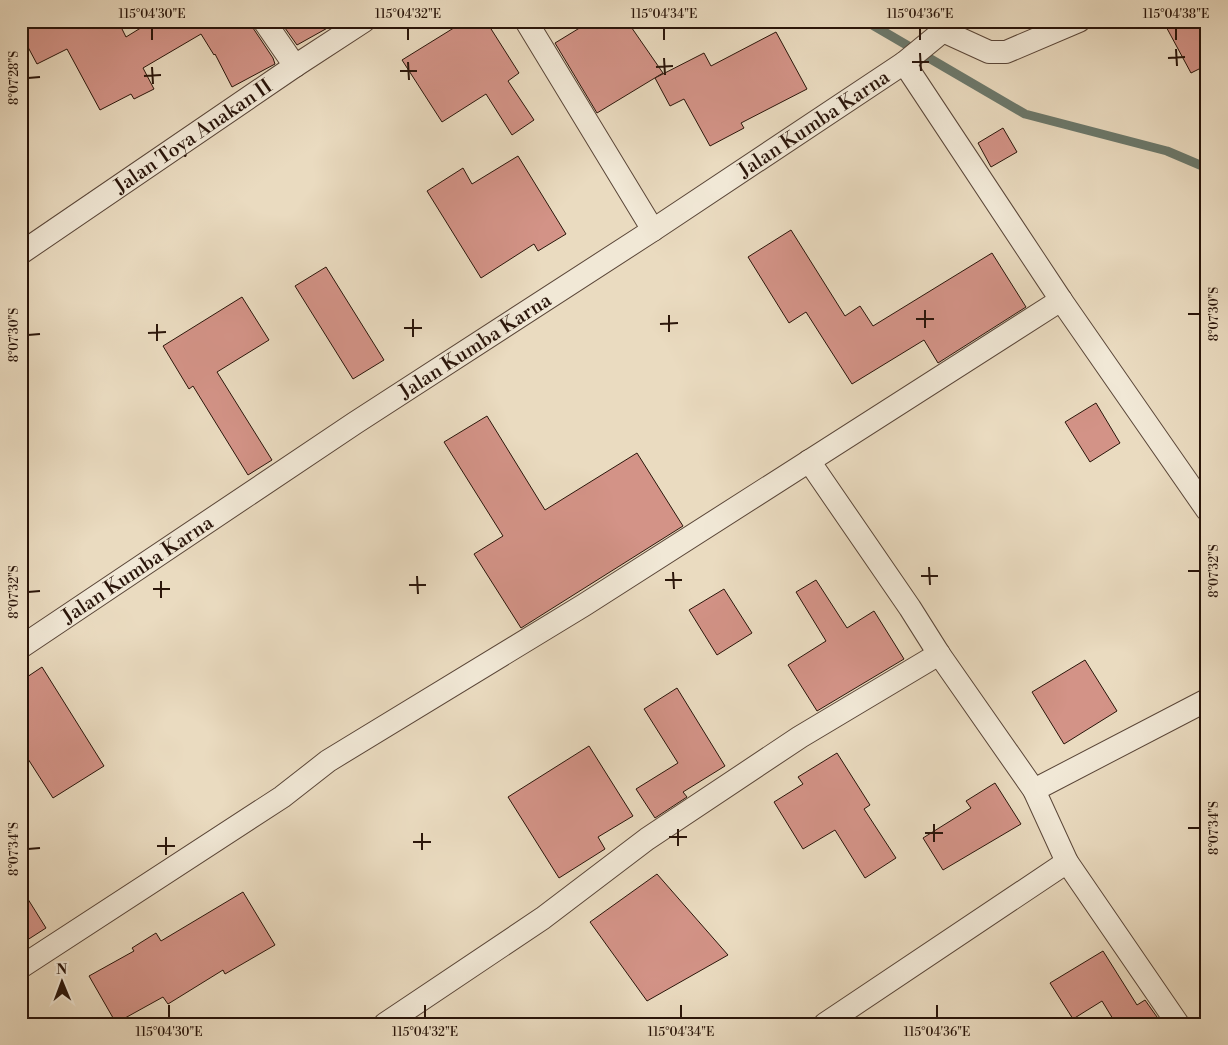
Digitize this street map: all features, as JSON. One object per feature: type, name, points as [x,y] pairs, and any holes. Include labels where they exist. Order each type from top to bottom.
[{"type":"street","points":[[264,21],[295,66]]},
{"type":"street","name":"Jalan Toya Anakan II","points":[[21,253],[364,21]]},
{"type":"street","points":[[526,21],[653,230]]},
{"type":"street","points":[[937,32],[996,53],[1006,52],[1079,21]]},
{"type":"street","name":"Jalan Kumba Karna","points":[[21,647],[355,423],[653,230],[905,61],[937,32]]},
{"type":"street","points":[[905,61],[1061,300],[1207,510]]},
{"type":"street","points":[[21,967],[282,797],[328,761],[584,605],[1061,300]]},
{"type":"street","points":[[809,461],[910,608],[939,654],[1034,790],[1067,862],[1178,1024]]},
{"type":"street","points":[[385,1024],[543,918],[647,839],[800,737],[939,654]]},
{"type":"street","points":[[1034,790],[1207,700]]},
{"type":"street","points":[[825,1024],[1067,862]]},
{"type":"building","points":[[21,21],[118,21],[126,37],[152,21],[251,21],[253,28],[275,64],[232,87],[215,54],[201,34],[143,68],[154,89],[134,99],[131,94],[100,110],[67,49],[37,64],[21,34]]},
{"type":"building","points":[[280,21],[340,21],[297,45]]},
{"type":"building","points":[[465,21],[486,21],[519,73],[508,81],[534,120],[512,135],[486,94],[442,122],[402,60]]},
{"type":"building","points":[[591,21],[627,21],[663,73],[597,113],[555,43]]},
{"type":"building","points":[[1163,21],[1207,21],[1207,65],[1191,73]]},
{"type":"building","points":[[776,32],[807,89],[741,123],[744,128],[710,146],[684,99],[670,106],[655,78],[704,53],[711,66]]},
{"type":"building","points":[[1003,128],[1017,152],[991,167],[978,143]]},
{"type":"building","points":[[518,156],[566,234],[538,251],[534,244],[481,278],[427,191],[463,168],[472,184]]},
{"type":"building","points":[[791,230],[845,316],[860,306],[873,326],[992,253],[1026,307],[938,363],[924,340],[852,384],[806,312],[789,323],[748,257]]},
{"type":"building","points":[[326,267],[384,360],[353,379],[295,286]]},
{"type":"building","points":[[242,297],[269,340],[217,372],[272,460],[248,475],[193,386],[189,389],[163,346]]},
{"type":"building","points":[[1096,403],[1120,443],[1090,462],[1065,422]]},
{"type":"building","points":[[487,416],[545,510],[637,453],[683,526],[521,628],[474,554],[503,536],[444,442]]},
{"type":"building","points":[[816,580],[847,628],[874,611],[904,659],[817,711],[788,665],[826,641],[796,592]]},
{"type":"building","points":[[724,589],[752,633],[717,655],[689,610]]},
{"type":"building","points":[[1085,660],[1117,711],[1064,744],[1032,692]]},
{"type":"building","points":[[42,667],[104,766],[53,798],[21,748],[21,681]]},
{"type":"building","points":[[677,688],[725,766],[683,792],[687,797],[655,818],[636,789],[678,763],[644,709]]},
{"type":"building","points":[[589,746],[633,816],[598,837],[605,849],[559,878],[508,797]]},
{"type":"building","points":[[837,753],[870,805],[864,809],[896,858],[865,878],[835,830],[803,849],[774,802],[803,784],[798,777]]},
{"type":"building","points":[[995,783],[1021,824],[943,870],[923,838],[971,808],[966,801]]},
{"type":"building","points":[[657,874],[728,955],[647,1001],[590,922]]},
{"type":"building","points":[[21,888],[46,928],[21,944]]},
{"type":"building","points":[[243,892],[275,945],[225,974],[223,970],[168,1004],[163,997],[116,1023],[89,976],[134,951],[132,948],[156,933],[161,941]]},
{"type":"building","points":[[1103,951],[1137,1005],[1145,1000],[1162,1024],[1106,1024],[1113,1019],[1102,1001],[1073,1019],[1050,983]]},
{"type":"waterway","points":[[862,21],[869,23],[1025,114],[1167,151],[1207,168]]}]
